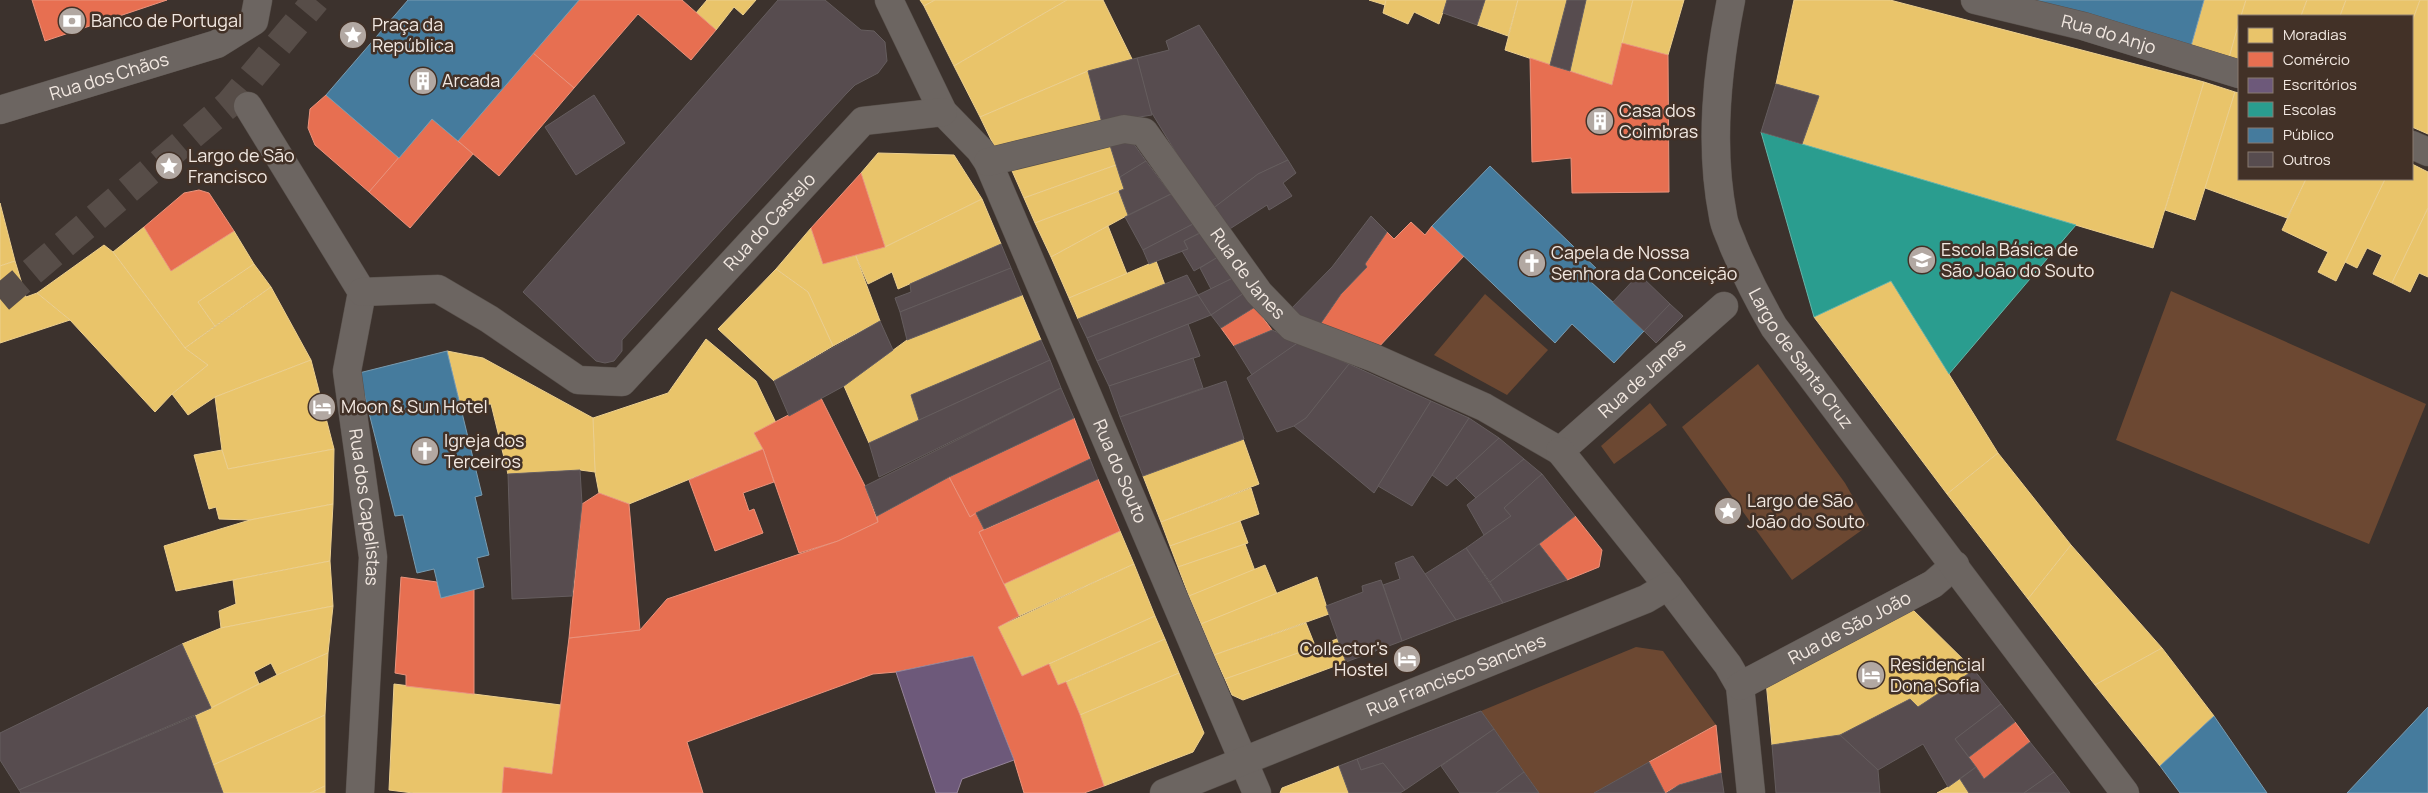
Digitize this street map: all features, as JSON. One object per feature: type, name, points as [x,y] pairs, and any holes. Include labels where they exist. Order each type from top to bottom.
[{"type":"street","name":"Rua dos Chãos","points":[[0,110],[217,44],[254,20],[258,0]]},
{"type":"street","points":[[889,0],[944,112],[984,156]]},
{"type":"street","name":"Largo de Santa Cruz","points":[[1731,0],[1724,32],[1716,105],[1716,161],[1723,218],[1749,284],[1774,327],[1994,616],[2125,793]]},
{"type":"street","name":"Rua do Anjo","points":[[1974,0],[2083,26],[2238,74]]},
{"type":"street","points":[[248,106],[362,292]]},
{"type":"street","name":"Rua do Castelo","points":[[362,292],[438,289],[489,319],[578,380],[624,394],[863,121],[944,112]]},
{"type":"street","name":"Rua de Janes","points":[[984,156],[1124,129],[1144,132],[1258,293],[1292,327],[1374,358],[1484,407],[1568,460],[1724,306]]},
{"type":"street","points":[[2413,145],[2428,152]]},
{"type":"street","name":"Rua do Souto","points":[[984,156],[1257,793]]},
{"type":"street","name":"Rua dos Capelistas","points":[[360,793],[373,557],[348,371],[362,292]]},
{"type":"street","points":[[1568,460],[1668,586],[1734,676],[1751,793]]},
{"type":"street","name":"Rua de São João","points":[[1734,676],[1933,584],[1955,565]]},
{"type":"street","name":"Rua Francisco Sanches","points":[[1164,793],[1646,599],[1668,586]]},
{"type":"shaded area","points":[[2171,291],[2426,404],[2369,544],[2116,440]]},
{"type":"shaded area","points":[[1485,294],[1548,350],[1507,395],[1434,355]]},
{"type":"shaded area","points":[[1758,364],[1845,483],[1869,525],[1792,580],[1682,427]]},
{"type":"shaded area","points":[[1650,403],[1667,425],[1614,464],[1601,446]]},
{"type":"shaded area","points":[[1636,647],[1663,651],[1716,725],[1594,793],[1539,793],[1481,711]]},
{"type":"building: Moradias","points":[[707,0],[756,0],[743,15],[734,7],[716,30],[696,13]]},
{"type":"building: Moradias","points":[[920,0],[935,0],[924,6]]},
{"type":"building: Moradias","points":[[935,0],[1067,0],[954,66],[924,6]]},
{"type":"building: Moradias","points":[[1067,0],[1103,0],[1132,59],[1088,71],[980,117],[954,66]]},
{"type":"building: Moradias","points":[[1369,0],[1386,0],[1385,5]]},
{"type":"building: Moradias","points":[[1386,0],[1447,0],[1439,24],[1414,12],[1408,24],[1383,13]]},
{"type":"building: Moradias","points":[[1485,0],[1518,0],[1508,36],[1477,25]]},
{"type":"building: Moradias","points":[[1518,0],[1567,0],[1550,65],[1505,50]]},
{"type":"building: Moradias","points":[[1586,0],[1633,0],[1612,85],[1570,71]]},
{"type":"building: Moradias","points":[[1633,0],[1684,0],[1668,55],[1622,43]]},
{"type":"building: Moradias","points":[[1794,0],[1890,0],[2204,82],[2153,248],[1802,144],[1819,96],[1776,84]]},
{"type":"building: Moradias","points":[[2204,0],[2246,0],[2242,15],[2238,15],[2238,27],[2229,58],[2191,46]]},
{"type":"building: Moradias","points":[[2246,0],[2307,0],[2301,15],[2241,15]]},
{"type":"building: Moradias","points":[[2307,0],[2346,0],[2340,15],[2301,15]]},
{"type":"building: Moradias","points":[[2346,0],[2420,0],[2413,19],[2413,15],[2340,15]]},
{"type":"building: Moradias","points":[[2420,0],[2428,0],[2428,134],[2413,127],[2413,19]]},
{"type":"building: Moradias","points":[[2238,26],[2238,61],[2229,58]]},
{"type":"building: Moradias","points":[[1088,71],[1102,123],[997,152],[980,117]]},
{"type":"building: Moradias","points":[[2204,82],[2235,92],[2195,220],[2165,210]]},
{"type":"building: Moradias","points":[[2235,92],[2238,93],[2238,180],[2306,180],[2287,218],[2205,188]]},
{"type":"building: Moradias","points":[[1108,139],[1116,165],[1024,198],[1009,164]]},
{"type":"building: Moradias","points":[[878,153],[954,155],[982,199],[885,247],[861,173]]},
{"type":"building: Moradias","points":[[2413,164],[2428,172],[2428,208],[2392,283],[2373,274],[2382,255],[2367,248],[2357,268],[2345,262],[2385,180],[2413,180]]},
{"type":"building: Moradias","points":[[1116,165],[1124,189],[1035,223],[1024,198]]},
{"type":"building: Moradias","points":[[2306,180],[2385,180],[2336,281],[2318,272],[2328,252],[2282,230]]},
{"type":"building: Moradias","points":[[1119,191],[1128,215],[1051,257],[1035,223]]},
{"type":"building: Moradias","points":[[982,199],[1001,244],[898,289],[892,272],[868,284],[855,254],[885,247]]},
{"type":"building: Moradias","points":[[0,203],[15,261],[0,266]]},
{"type":"building: Moradias","points":[[2428,208],[2428,277],[2419,273],[2410,292],[2392,283]]},
{"type":"building: Moradias","points":[[1108,226],[1127,274],[1069,298],[1051,257]]},
{"type":"building: Moradias","points":[[144,227],[171,271],[234,231],[254,264],[198,302],[215,326],[185,348],[113,252]]},
{"type":"building: Moradias","points":[[811,228],[823,264],[855,254],[880,321],[833,346],[808,292],[776,269]]},
{"type":"building: Moradias","points":[[104,245],[113,252],[185,348],[208,365],[172,394],[155,412],[70,320],[37,293]]},
{"type":"building: Moradias","points":[[15,261],[26,297],[37,293],[70,320],[0,343],[0,266]]},
{"type":"building: Moradias","points":[[1156,261],[1165,285],[1078,319],[1069,298]]},
{"type":"building: Moradias","points":[[254,264],[271,287],[215,326],[198,302]]},
{"type":"building: Moradias","points":[[776,269],[808,292],[833,346],[774,381],[718,329]]},
{"type":"building: Moradias","points":[[1891,281],[1998,453],[1947,494],[1814,317]]},
{"type":"building: Moradias","points":[[271,287],[311,360],[215,397],[188,415],[172,394],[208,365],[185,348]]},
{"type":"building: Moradias","points":[[1022,295],[1041,340],[911,395],[919,420],[869,443],[844,386],[907,340]]},
{"type":"building: Moradias","points":[[706,339],[756,381],[776,423],[754,433],[763,449],[629,504],[599,493],[595,472],[593,418],[668,393]]},
{"type":"building: Moradias","points":[[447,351],[483,358],[593,418],[595,472],[580,470],[508,474],[491,404],[461,406]]},
{"type":"building: Moradias","points":[[311,360],[334,449],[228,469],[222,450],[215,397]]},
{"type":"building: Moradias","points":[[1243,439],[1259,484],[1161,522],[1143,476]]},
{"type":"building: Moradias","points":[[334,449],[333,504],[250,520],[219,519],[216,507],[209,509],[194,455],[222,450],[228,469]]},
{"type":"building: Moradias","points":[[1998,453],[2071,545],[2028,599],[1947,494]]},
{"type":"building: Moradias","points":[[1251,488],[1259,514],[1170,546],[1161,522]]},
{"type":"building: Moradias","points":[[333,504],[330,561],[176,591],[164,546],[250,520]]},
{"type":"building: Moradias","points":[[1240,521],[1248,543],[1178,567],[1170,546]]},
{"type":"building: Moradias","points":[[1120,531],[1134,564],[1019,616],[1004,584]]},
{"type":"building: Moradias","points":[[1245,544],[1255,571],[1189,596],[1178,567]]},
{"type":"building: Moradias","points":[[2071,545],[2162,648],[2095,685],[2028,599]]},
{"type":"building: Moradias","points":[[330,561],[333,606],[221,628],[219,611],[236,604],[233,580]]},
{"type":"building: Moradias","points":[[1134,564],[1155,616],[1022,676],[998,627]]},
{"type":"building: Moradias","points":[[1265,565],[1277,594],[1201,624],[1189,596]]},
{"type":"building: Moradias","points":[[1317,577],[1329,614],[1214,655],[1201,624]]},
{"type":"building: Moradias","points":[[333,606],[328,653],[277,675],[271,663],[254,672],[259,684],[211,708],[182,644],[221,628]]},
{"type":"building: Moradias","name":"Residencial Dona Sofia","points":[[1911,608],[1974,670],[1918,707],[1910,699],[1840,735],[1772,745],[1766,681]]},
{"type":"building: Moradias","points":[[1155,616],[1165,639],[1058,685],[1049,664]]},
{"type":"building: Moradias","points":[[1306,623],[1316,648],[1225,679],[1214,655]]},
{"type":"building: Moradias","points":[[1165,639],[1179,673],[1080,715],[1066,682]]},
{"type":"building: Moradias","points":[[1337,639],[1346,662],[1243,700],[1232,695],[1225,679]]},
{"type":"building: Moradias","points":[[2162,648],[2214,716],[2160,766],[2095,685]]},
{"type":"building: Moradias","points":[[328,653],[325,715],[213,765],[195,716],[277,675]]},
{"type":"building: Moradias","points":[[1179,673],[1204,733],[1193,752],[1104,786],[1080,715]]},
{"type":"building: Moradias","points":[[394,684],[561,705],[552,774],[504,767],[502,793],[413,793],[389,790]]},
{"type":"building: Moradias","points":[[325,715],[325,786],[310,793],[223,793],[213,765]]},
{"type":"building: Moradias","points":[[1339,766],[1349,793],[1280,793],[1282,788]]},
{"type":"building: Moradias","points":[[1960,779],[1969,793],[1937,793],[1948,787]]},
{"type":"building: Moradias","points":[[325,786],[325,793],[310,793]]},
{"type":"building: Comércio","name":"Banco de Portugal","points":[[32,0],[167,0],[45,41]]},
{"type":"building: Comércio","points":[[579,0],[682,0],[716,30],[691,60],[638,14],[574,88],[533,53]]},
{"type":"building: Comércio","name":"Casa dos Coimbras","points":[[1622,43],[1668,55],[1669,192],[1572,193],[1571,158],[1532,162],[1530,58],[1612,85]]},
{"type":"building: Comércio","points":[[533,53],[574,88],[499,176],[458,141]]},
{"type":"building: Comércio","points":[[326,95],[399,158],[369,192],[315,145],[308,128],[310,109]]},
{"type":"building: Comércio","points":[[432,119],[473,154],[410,228],[369,192]]},
{"type":"building: Comércio","points":[[861,173],[885,247],[823,264],[811,228]]},
{"type":"building: Comércio","points":[[199,190],[209,193],[234,231],[171,271],[144,227],[184,193]]},
{"type":"building: Comércio","points":[[1411,222],[1425,235],[1432,226],[1464,256],[1376,350],[1319,326],[1341,294],[1367,267],[1365,264],[1387,232],[1394,239]]},
{"type":"building: Comércio","points":[[1255,307],[1272,330],[1234,346],[1221,328]]},
{"type":"building: Comércio","points":[[821,398],[865,486],[878,522],[838,541],[799,553],[763,449],[754,433]]},
{"type":"building: Comércio","points":[[1074,418],[1090,459],[970,517],[949,477]]},
{"type":"building: Comércio","points":[[763,449],[774,482],[743,493],[749,511],[754,509],[763,533],[715,551],[689,480]]},
{"type":"building: Comércio","points":[[949,477],[970,517],[976,513],[984,529],[979,532],[1019,616],[998,627],[1022,676],[1049,664],[1058,685],[1066,682],[1080,715],[1104,786],[1084,793],[1024,793],[1014,760],[973,656],[896,672],[873,674],[687,742],[703,793],[502,793],[504,767],[552,774],[569,638],[640,630],[667,599],[838,541],[878,522],[877,516]]},
{"type":"building: Comércio","points":[[1098,479],[1120,531],[1004,584],[979,532]]},
{"type":"building: Comércio","points":[[599,493],[629,504],[640,630],[569,638],[582,504]]},
{"type":"building: Comércio","points":[[1575,516],[1602,550],[1599,567],[1567,580],[1539,544]]},
{"type":"building: Comércio","points":[[401,577],[437,582],[441,598],[474,589],[474,694],[406,686],[406,675],[395,673]]},
{"type":"building: Comércio","points":[[2015,722],[2030,742],[1984,779],[1969,757]]},
{"type":"building: Comércio","points":[[1716,725],[1721,773],[1679,785],[1665,793],[1649,762]]},
{"type":"building: Escritórios","points":[[973,656],[1014,760],[962,779],[957,793],[936,793],[896,672]]},
{"type":"building: Escolas","name":"Escola Básica de São João do Souto","points":[[1761,132],[2076,225],[1949,374],[1891,281],[1814,317]]},
{"type":"building: Público","name":"Arcada","points":[[408,0],[579,0],[458,141],[432,119],[399,158],[326,95]]},
{"type":"building: Público","points":[[2033,0],[2204,0],[2191,46]]},
{"type":"building: Público","name":"Capela de Nossa Senhora da Conceição","points":[[1490,166],[1599,271],[1590,281],[1644,331],[1614,363],[1572,324],[1555,343],[1432,226]]},
{"type":"building: Público","name":"Igreja dos Terceiros","points":[[447,351],[482,495],[475,497],[489,555],[477,558],[484,587],[441,598],[434,569],[417,573],[403,515],[395,516],[359,373]]},
{"type":"building: Público","points":[[2428,707],[2428,793],[2347,793]]},
{"type":"building: Público","points":[[2214,716],[2267,793],[2180,793],[2160,766]]},
{"type":"building: Outros","points":[[778,0],[825,0],[861,30],[874,31],[885,42],[887,61],[878,73],[855,85],[846,94],[622,340],[622,351],[614,361],[605,363],[596,361],[523,292]]},
{"type":"building: Outros","points":[[1447,0],[1485,0],[1477,25],[1443,13]]},
{"type":"building: Outros","points":[[1567,0],[1586,0],[1570,71],[1550,65]]},
{"type":"building: Outros","points":[[1199,25],[1288,160],[1258,174],[1211,210],[1150,110],[1137,58],[1169,50],[1166,41]]},
{"type":"building: Outros","points":[[1137,58],[1152,115],[1102,123],[1088,71]]},
{"type":"building: Outros","points":[[1776,84],[1819,96],[1802,144],[1761,132]]},
{"type":"building: Outros","points":[[594,95],[625,143],[576,175],[545,127]]},
{"type":"building: Outros","points":[[1108,139],[1131,140],[1146,161],[1120,177]]},
{"type":"building: Outros","points":[[1288,160],[1296,173],[1283,183],[1292,196],[1269,210],[1267,205],[1225,232],[1211,210],[1258,174]]},
{"type":"building: Outros","points":[[1146,161],[1171,194],[1128,215],[1119,191],[1124,189],[1120,177]]},
{"type":"building: Outros","points":[[1171,194],[1193,224],[1143,250],[1125,217]]},
{"type":"building: Outros","points":[[1371,216],[1387,232],[1365,264],[1367,267],[1341,294],[1319,326],[1289,311],[1332,267]]},
{"type":"building: Outros","points":[[1193,224],[1200,233],[1184,241],[1188,249],[1149,264],[1143,250]]},
{"type":"building: Outros","points":[[1200,233],[1218,257],[1194,271],[1182,251],[1188,249],[1184,241]]},
{"type":"building: Outros","points":[[1001,244],[1011,268],[900,312],[895,298],[911,292],[910,284]]},
{"type":"building: Outros","points":[[1218,257],[1233,278],[1211,289],[1200,268]]},
{"type":"building: Outros","points":[[1011,268],[1022,295],[907,340],[900,312]]},
{"type":"building: Outros","points":[[1639,274],[1670,304],[1644,331],[1613,302]]},
{"type":"building: Outros","points":[[1187,275],[1198,295],[1087,338],[1078,319]]},
{"type":"building: Outros","points":[[1233,278],[1244,293],[1211,315],[1198,295]]},
{"type":"building: Outros","points":[[1244,293],[1255,307],[1221,328],[1211,315]]},
{"type":"building: Outros","points":[[1198,295],[1211,315],[1097,361],[1087,338]]},
{"type":"building: Outros","points":[[1670,304],[1683,316],[1656,343],[1644,331]]},
{"type":"building: Outros","points":[[880,321],[893,350],[844,386],[789,416],[774,381]]},
{"type":"building: Outros","points":[[1188,324],[1200,356],[1109,386],[1097,361]]},
{"type":"building: Outros","points":[[1272,330],[1299,342],[1252,375],[1234,346]]},
{"type":"building: Outros","points":[[1041,340],[1050,360],[919,420],[911,395]]},
{"type":"building: Outros","points":[[1299,342],[1349,364],[1306,418],[1294,426],[1277,432],[1247,378]]},
{"type":"building: Outros","points":[[1193,358],[1203,388],[1120,417],[1109,386]]},
{"type":"building: Outros","points":[[1050,360],[1061,388],[879,477],[869,443]]},
{"type":"building: Outros","points":[[1349,364],[1431,401],[1374,493],[1294,426],[1306,418]]},
{"type":"building: Outros","points":[[1226,381],[1244,439],[1143,476],[1120,417]]},
{"type":"building: Outros","points":[[1061,388],[1074,418],[949,477],[877,516],[865,486]]},
{"type":"building: Outros","points":[[1431,401],[1469,418],[1412,506],[1378,486]]},
{"type":"building: Outros","points":[[1469,418],[1499,438],[1447,486],[1432,475]]},
{"type":"building: Outros","points":[[1499,438],[1524,459],[1476,498],[1456,478]]},
{"type":"building: Outros","points":[[1090,459],[1098,479],[984,529],[976,513]]},
{"type":"building: Outros","points":[[1524,459],[1542,474],[1504,508],[1511,516],[1484,535],[1467,505]]},
{"type":"building: Outros","points":[[580,470],[582,504],[572,596],[512,599],[508,474]]},
{"type":"building: Outros","points":[[1542,474],[1575,516],[1490,582],[1466,548],[1511,516],[1504,508]]},
{"type":"building: Outros","points":[[1539,544],[1567,580],[1503,603],[1490,582]]},
{"type":"building: Outros","points":[[1466,548],[1503,603],[1456,620],[1425,574]]},
{"type":"building: Outros","points":[[1413,556],[1456,620],[1402,641],[1383,585],[1400,579],[1395,563]]},
{"type":"building: Outros","points":[[1381,580],[1402,641],[1346,662],[1326,606],[1363,592],[1362,586]]},
{"type":"building: Outros","points":[[182,644],[211,708],[19,790],[0,760],[0,733]]},
{"type":"building: Outros","points":[[1974,670],[2001,704],[1955,739],[1976,767],[1948,787],[1923,744],[1878,770],[1840,735],[1910,699],[1918,707]]},
{"type":"building: Outros","points":[[2001,704],[2015,722],[1969,757],[1955,739]]},
{"type":"building: Outros","points":[[1481,711],[1494,729],[1405,790],[1383,763],[1361,770],[1357,759]]},
{"type":"building: Outros","points":[[195,716],[223,793],[21,793],[19,790]]},
{"type":"building: Outros","points":[[1494,729],[1524,772],[1496,793],[1460,793],[1441,766]]},
{"type":"building: Outros","points":[[1840,735],[1878,770],[1880,793],[1776,793],[1772,745]]},
{"type":"building: Outros","points":[[2030,742],[2054,772],[2024,793],[1969,793],[1960,779],[1976,767],[1984,779]]},
{"type":"building: Outros","points":[[1357,759],[1361,770],[1383,763],[1405,790],[1400,793],[1349,793],[1339,766]]},
{"type":"building: Outros","points":[[1649,762],[1665,793],[1594,793]]},
{"type":"building: Outros","points":[[1524,772],[1539,793],[1496,793]]},
{"type":"building: Outros","points":[[2054,772],[2070,793],[2024,793]]},
{"type":"building: Outros","points":[[1721,773],[1724,793],[1667,793],[1679,785]]},
{"type":"tunnel","points":[[0,299],[229,104],[316,0]]},
{"type":"place","name":"Banco de Portugal","points":[[72,21]]},
{"type":"place","name":"Praça da República","points":[[353,35]]},
{"type":"place","name":"Arcada","points":[[423,81]]},
{"type":"place","name":"Casa dos Coimbras","points":[[1600,121]]},
{"type":"place","name":"Largo de São Francisco","points":[[169,166]]},
{"type":"place","name":"Escola Básica de São João do Souto","points":[[1922,260]]},
{"type":"place","name":"Capela de Nossa Senhora da Conceição","points":[[1532,263]]},
{"type":"place","name":"Moon & Sun Hotel","points":[[322,407]]},
{"type":"place","name":"Igreja dos Terceiros","points":[[425,451]]},
{"type":"place","name":"Largo de São João do Souto","points":[[1728,511]]},
{"type":"place","name":"Collector's Hostel","points":[[1407,659]]},
{"type":"place","name":"Residencial Dona Sofia","points":[[1871,675]]}]
